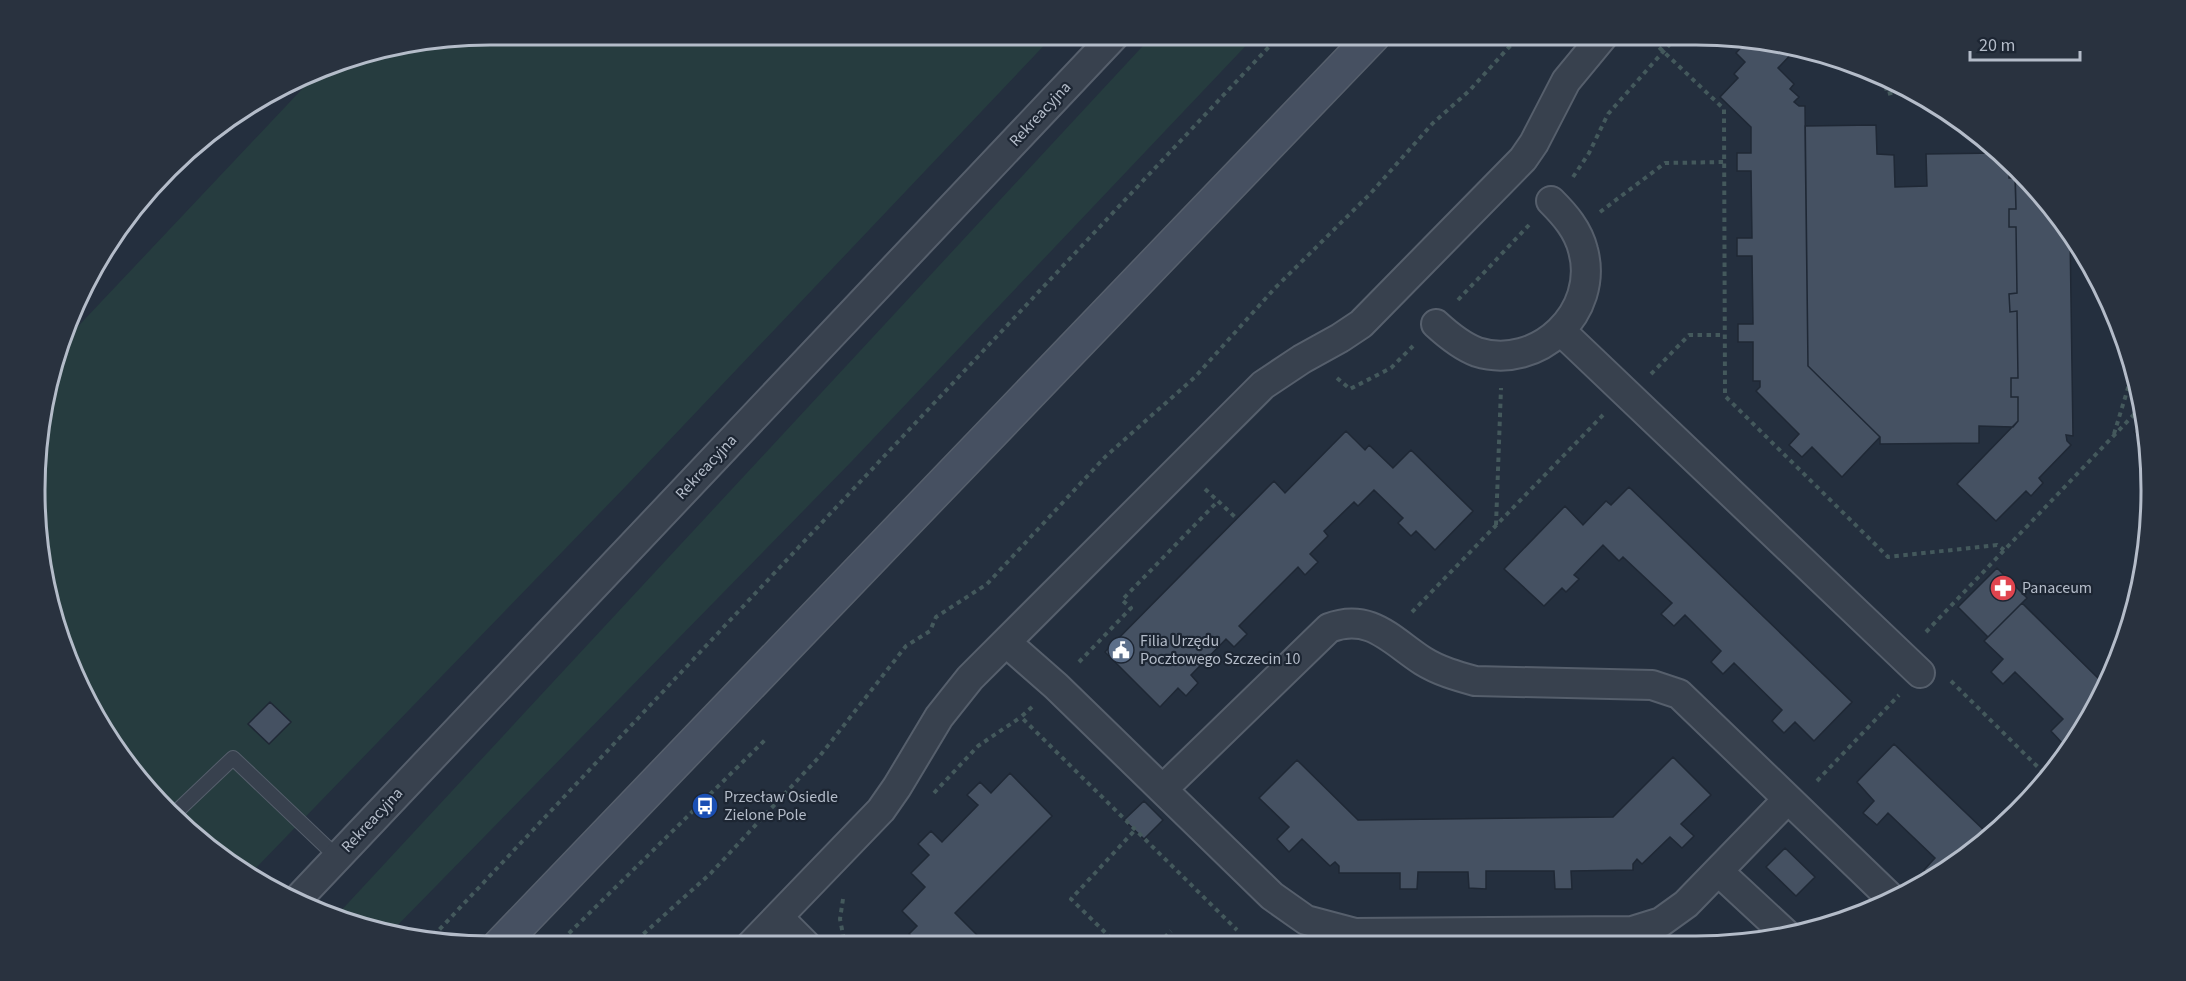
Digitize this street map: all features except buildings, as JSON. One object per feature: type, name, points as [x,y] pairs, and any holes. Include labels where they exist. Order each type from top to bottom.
[{"type":"street","name":"Rekreacyjna","points":[[303,894],[1105,45]]},
{"type":"street","points":[[509,936],[1363,45]]},
{"type":"street","points":[[760,936],[881,810],[939,717],[970,678],[1263,385],[1302,358],[1361,324],[1523,159],[1534,143],[1566,81],[1595,45]]},
{"type":"street","points":[[1436,324],[1454,341],[1477,352],[1503,355],[1518,354],[1534,349],[1561,331],[1575,314],[1583,294],[1586,272],[1584,251],[1576,231],[1551,201]]},
{"type":"street","points":[[1561,331],[1911,664]]},
{"type":"street","points":[[1163,789],[1329,628],[1344,622],[1363,623],[1389,636],[1425,662],[1449,674],[1475,681],[1652,685],[1679,694],[1886,893]]},
{"type":"street","points":[[1007,643],[1163,789],[1272,896],[1306,920],[1355,933],[1488,936]]},
{"type":"street","points":[[1550,936],[1632,931],[1661,922],[1686,904],[1791,803]]},
{"type":"street","points":[[1718,871],[1778,928]]},
{"type":"street","points":[[778,917],[798,936]]},
{"type":"lane","points":[[179,809],[233,758],[338,857]]},
{"type":"path","points":[[436,932],[1270,45]]},
{"type":"path","points":[[641,936],[711,873],[819,758],[906,646],[930,632],[936,617],[987,584],[1106,456],[1195,377],[1275,288],[1370,194],[1433,123],[1469,91],[1510,45]]},
{"type":"path","points":[[1657,45],[1724,109],[1725,396],[1888,557],[1997,545],[2004,550]]},
{"type":"path","points":[[1576,231],[1665,164],[1724,162]]},
{"type":"path","points":[[1389,636],[1614,404],[1629,396],[1689,335],[1724,335]]},
{"type":"path","points":[[1496,525],[1503,355]]},
{"type":"path","points":[[2114,436],[2128,385]]},
{"type":"path","points":[[1791,803],[1911,664],[2004,550],[2134,415]]},
{"type":"path","points":[[1948,678],[2042,771]]},
{"type":"path","points":[[566,936],[765,740]]},
{"type":"path","points":[[1109,936],[1071,899],[1135,830]]},
{"type":"path","points":[[1166,936],[1171,931]]},
{"type":"green space","points":[[490,45],[1045,45],[627,485],[255,868],[219,844],[175,806],[137,762],[91,688],[69,634],[60,606],[49,549],[45,490],[49,432],[54,404],[60,375],[76,329],[305,86],[375,60],[432,49]]},
{"type":"green space","points":[[1144,45],[1247,45],[852,461],[397,926],[342,910]]},
{"type":"place","name":"Panaceum","points":[[2003,588]]},
{"type":"place","name":"Filia Urzędu Pocztowego Szczecin 10","points":[[1121,650]]},
{"type":"place","name":"Przecław Osiedle Zielone Pole","points":[[705,806]]}]
